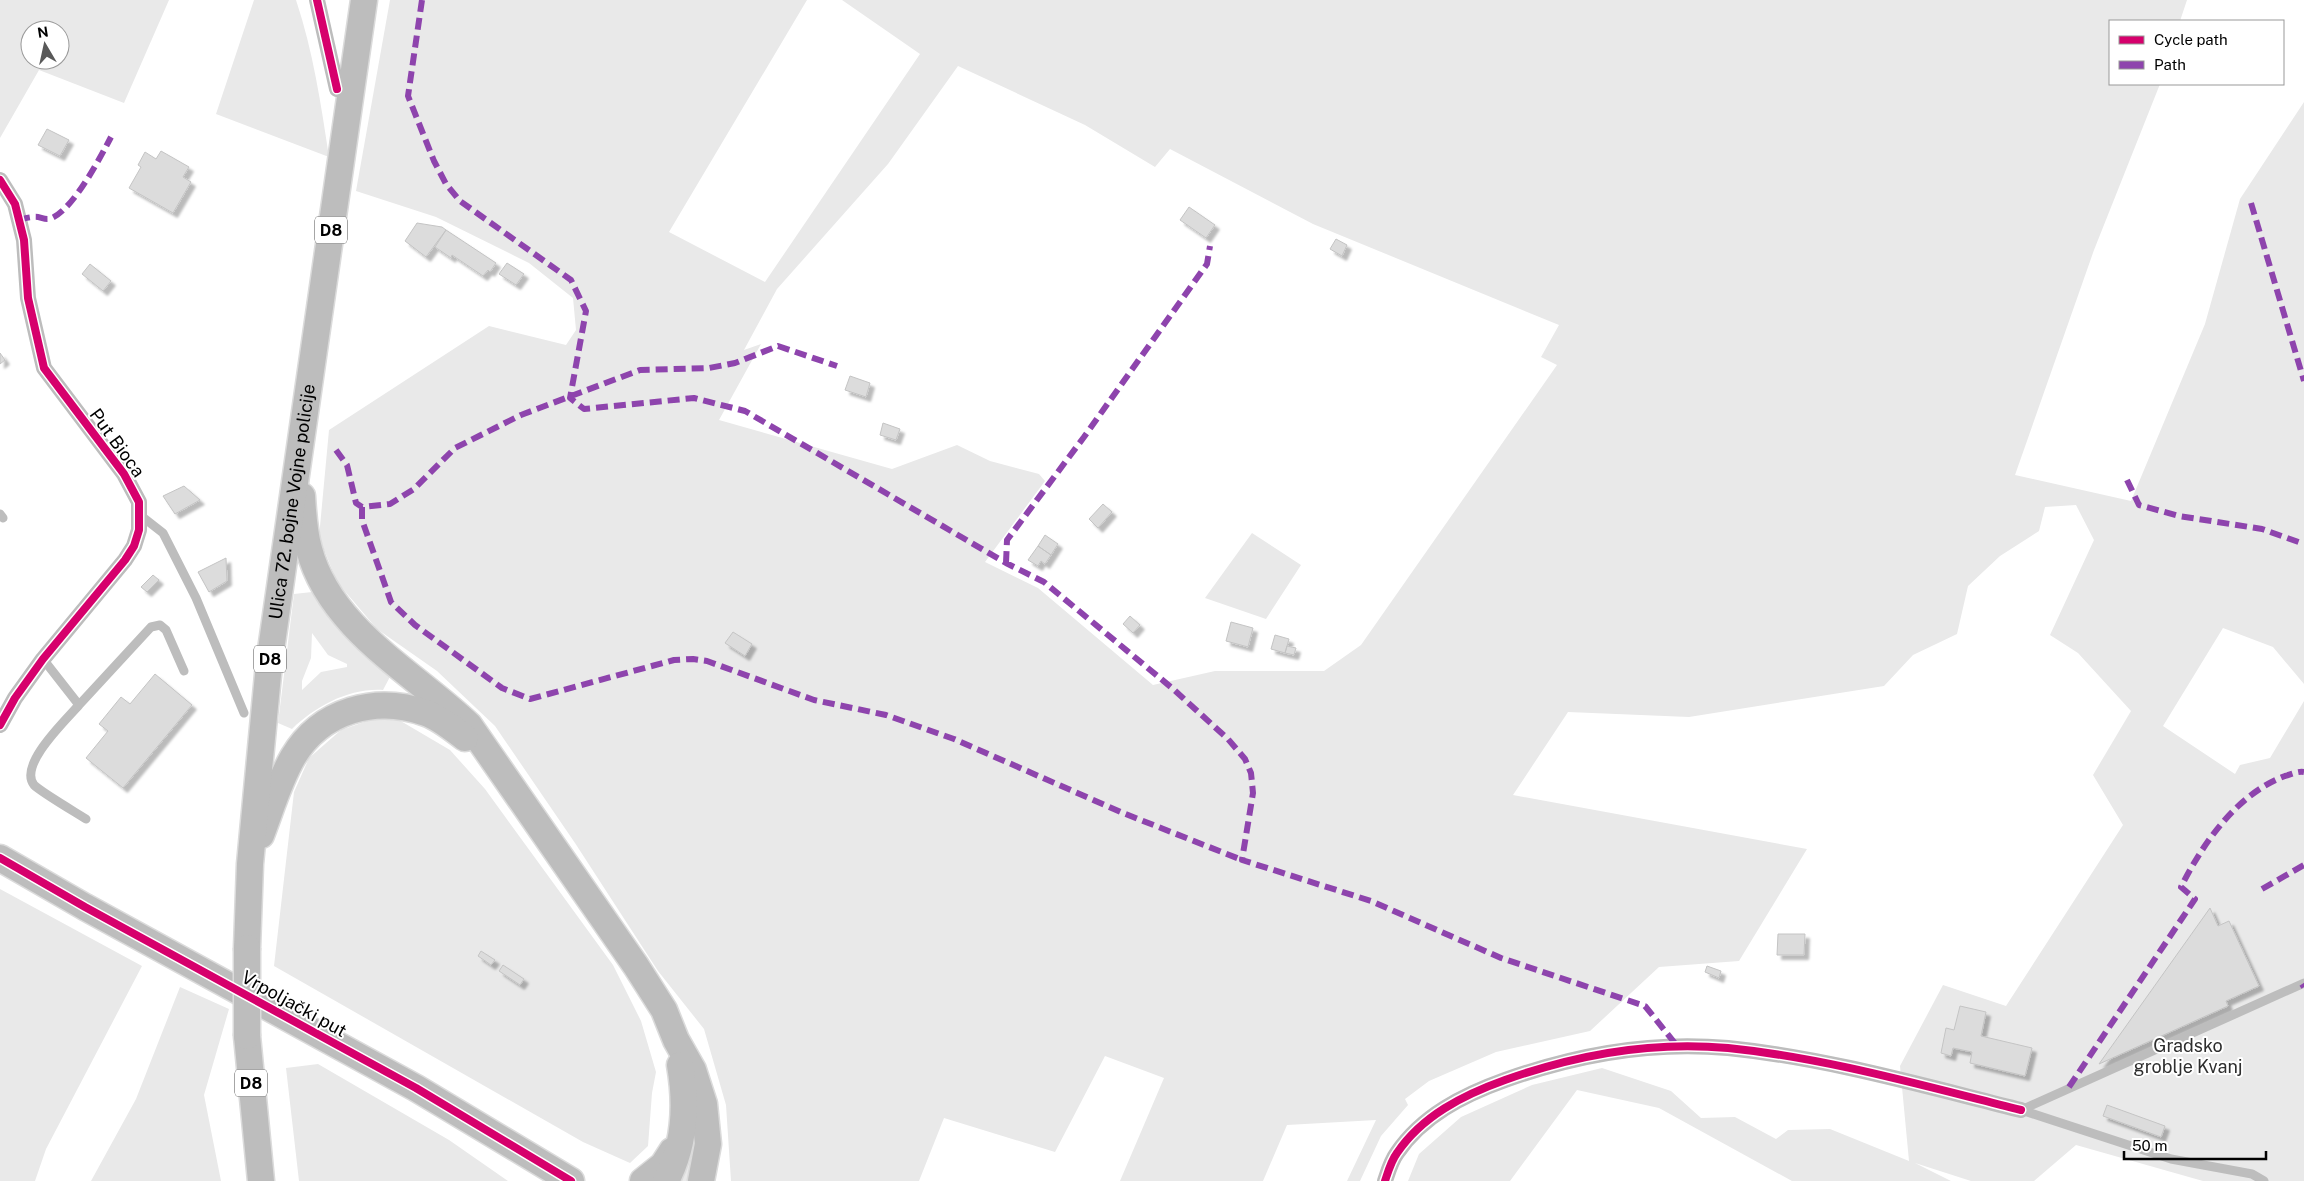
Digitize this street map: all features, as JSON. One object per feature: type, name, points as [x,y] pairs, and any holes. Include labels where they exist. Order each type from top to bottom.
[{"type":"main road","name":"Ulica 72. bojne Vojne policije","points":[[254,1130],[247,1036],[247,948],[250,864],[269,664],[364,0]]},
{"type":"main road","points":[[298,456],[309,549],[319,577],[336,605],[385,654],[443,700],[469,725],[636,966],[664,1010],[676,1040],[693,1070],[704,1104],[708,1144],[701,1181]]},
{"type":"main road","points":[[250,864],[293,757],[306,739],[325,722],[350,710],[375,705],[402,706],[428,714],[446,724],[490,757]]},
{"type":"main road","name":"Vrpoljački put","points":[[4,857],[85,907],[416,1088],[571,1181]]},
{"type":"main road","points":[[666,1181],[673,1168],[681,1138],[684,1103],[676,1040]]},
{"type":"main road","points":[[248,1181],[254,1130]]},
{"type":"main road","name":"D8","points":[[254,1130],[261,1181]]},
{"type":"main road","points":[[643,1181],[663,1165],[681,1138]]},
{"type":"street","points":[[317,0],[336,89]]},
{"type":"street","name":"Put Bioca","points":[[0,180],[15,204],[24,240],[28,298],[44,368],[124,474],[139,502],[140,515],[136,538],[125,560],[43,659],[15,698],[0,725]]},
{"type":"street","name":"Put Bioca","points":[[0,709],[15,698]]},
{"type":"street","points":[[1384,1181],[1395,1155],[1415,1130],[1442,1110],[1484,1088],[1529,1071],[1578,1058],[1629,1050],[1678,1047],[1728,1048],[1802,1059],[1878,1074],[2021,1110]]},
{"type":"lane","points":[[140,515],[163,533],[196,598],[244,713]]},
{"type":"lane","points":[[86,819],[34,784],[29,772],[33,760],[78,705],[151,627],[160,625],[166,630],[184,670]]},
{"type":"lane","points":[[43,659],[78,705]]},
{"type":"lane","points":[[2021,1110],[2304,983]]},
{"type":"lane","points":[[2021,1110],[2171,1159],[2252,1174],[2264,1181]]},
{"type":"green space","points":[[0,0],[169,0],[124,103],[39,70],[0,138]]},
{"type":"green space","points":[[254,0],[296,0],[312,58],[329,157],[216,114]]},
{"type":"green space","name":"Gradsko groblje Kvanj","points":[[390,0],[807,0],[669,232],[765,282],[920,54],[842,0],[2187,0],[2180,20],[2109,20],[2109,85],[2160,85],[2094,250],[2015,475],[2131,501],[2205,324],[2240,199],[2304,102],[2304,684],[2273,647],[2223,628],[2163,726],[2235,774],[2240,765],[2270,758],[2304,701],[2304,1181],[2203,1181],[2076,1145],[2034,1181],[1971,1181],[1915,1163],[1951,1181],[1792,1181],[1659,1108],[1577,1090],[1510,1181],[1408,1181],[1419,1154],[1461,1117],[1532,1085],[1602,1068],[1671,1091],[1701,1118],[1735,1117],[1776,1139],[1788,1130],[1830,1129],[1909,1161],[1900,1066],[1943,985],[2006,1006],[2123,825],[2093,775],[2131,711],[2078,653],[2050,635],[2094,540],[2076,505],[2045,507],[2039,531],[2000,556],[1968,586],[1957,634],[1913,655],[1884,686],[1689,717],[1568,712],[1513,795],[1807,849],[1739,961],[1659,967],[1590,1031],[1496,1052],[1429,1081],[1405,1099],[1408,1105],[1381,1136],[1360,1181],[1347,1181],[1376,1120],[1287,1125],[1263,1181],[1120,1181],[1164,1078],[1105,1056],[1055,1152],[944,1118],[919,1181],[731,1181],[726,1105],[704,1029],[658,971],[575,843],[495,726],[437,671],[377,629],[337,582],[319,537],[329,430],[489,326],[566,345],[576,330],[573,298],[529,263],[436,217],[356,191]],"holes":[[[958,66],[1085,125],[1155,167],[1170,149],[1313,224],[1559,325],[1541,357],[1557,365],[1361,645],[1324,671],[1215,671],[1153,685],[1038,588],[985,562],[1045,481],[1039,474],[990,461],[957,445],[892,469],[719,420],[761,344],[744,350],[777,289],[888,164]]]},
{"type":"green space","points":[[1252,533],[1301,565],[1266,619],[1205,598]]},
{"type":"green space","points":[[312,592],[328,616],[359,646],[392,673],[383,690],[358,692],[334,700],[322,706],[292,729],[278,723],[294,594]],"holes":[[[312,633],[328,655],[347,664],[347,667],[321,672],[302,690],[302,681],[311,658]]]},
{"type":"green space","points":[[373,719],[399,720],[450,750],[485,789],[613,965],[641,1021],[656,1072],[652,1093],[648,1146],[630,1163],[583,1142],[274,966],[294,792],[309,758],[341,730]]},
{"type":"green space","points":[[0,889],[142,966],[46,1149],[35,1181],[0,1181]]},
{"type":"green space","points":[[180,987],[229,1009],[204,1095],[221,1181],[91,1181],[136,1099]]},
{"type":"green space","points":[[318,1064],[449,1140],[508,1181],[299,1181],[286,1068]]},
{"type":"green space","points":[[694,1133],[698,1133],[694,1181],[677,1181]]},
{"type":"building","points":[[47,129],[69,140],[60,156],[38,145]]},
{"type":"building","points":[[161,151],[189,167],[183,177],[191,182],[173,213],[129,188],[141,167],[138,165],[145,152],[156,159]]},
{"type":"building","points":[[1189,207],[1215,225],[1206,238],[1180,220]]},
{"type":"building","points":[[417,223],[442,227],[446,230],[426,257],[405,241]]},
{"type":"building","points":[[446,230],[496,263],[490,272],[488,270],[483,276],[452,255],[451,258],[435,247]]},
{"type":"building","points":[[1336,239],[1347,245],[1342,256],[1330,249]]},
{"type":"building","points":[[507,263],[524,274],[516,285],[499,274]]},
{"type":"building","points":[[90,264],[111,281],[103,291],[82,274]]},
{"type":"building","points":[[0,353],[5,360],[0,364]]},
{"type":"building","points":[[850,376],[870,383],[866,397],[845,390]]},
{"type":"building","points":[[883,423],[900,429],[896,440],[880,435]]},
{"type":"building","points":[[184,486],[200,500],[175,514],[163,496]]},
{"type":"building","points":[[1103,504],[1112,512],[1098,528],[1089,519]]},
{"type":"building","points":[[1045,535],[1058,544],[1051,555],[1038,546]]},
{"type":"building","points":[[1038,546],[1051,555],[1045,564],[1041,561],[1038,566],[1028,560]]},
{"type":"building","points":[[226,558],[227,581],[209,592],[198,572]]},
{"type":"building","points":[[153,575],[159,580],[147,592],[141,587]]},
{"type":"building","points":[[1130,616],[1140,625],[1133,633],[1123,624]]},
{"type":"building","points":[[1231,622],[1253,628],[1248,647],[1226,641]]},
{"type":"building","points":[[733,632],[752,644],[745,656],[725,643]]},
{"type":"building","points":[[1275,635],[1289,639],[1285,653],[1271,649]]},
{"type":"building","points":[[1287,646],[1296,648],[1294,655],[1285,653]]},
{"type":"building","points":[[155,674],[192,705],[123,788],[86,758],[108,731],[99,724],[121,697],[130,704]]},
{"type":"building","points":[[2210,908],[2218,926],[2229,921],[2259,986],[2226,1001],[2228,1006],[2099,1064]]},
{"type":"building","points":[[1778,934],[1805,934],[1804,955],[1777,955]]},
{"type":"building","points":[[481,951],[495,960],[491,965],[478,956]]},
{"type":"building","points":[[503,965],[524,979],[520,985],[499,971]]},
{"type":"building","points":[[1707,966],[1721,971],[1719,978],[1705,972]]},
{"type":"building","points":[[1960,1006],[1986,1012],[1981,1036],[2032,1048],[2025,1076],[1970,1063],[1972,1052],[1953,1048],[1951,1056],[1941,1053],[1946,1028],[1954,1030]]},
{"type":"building","points":[[2107,1105],[2165,1126],[2161,1137],[2103,1116]]},
{"type":"marked path","points":[[422,0],[408,96],[434,161],[446,184],[460,201],[571,280],[586,311],[570,398],[584,409],[694,398],[745,411],[1006,563],[1044,582],[1172,688],[1228,739],[1245,759],[1251,773],[1253,793],[1242,860],[1371,901],[1501,958],[1645,1006],[1678,1047]]},
{"type":"marked path","points":[[18,220],[30,217],[49,219],[60,213],[86,182],[111,137]]},
{"type":"marked path","points":[[2251,203],[2304,381]]},
{"type":"marked path","points":[[1006,563],[1007,540],[1084,437],[1207,264],[1210,246]]},
{"type":"marked path","points":[[336,450],[347,465],[356,503],[362,507],[390,504],[414,489],[455,448],[521,415],[640,370],[709,368],[735,363],[778,346],[837,366]]},
{"type":"marked path","points":[[2127,480],[2139,505],[2179,516],[2262,529],[2304,544]]},
{"type":"marked path","points":[[362,507],[362,520],[391,602],[415,625],[502,688],[530,699],[674,660],[693,659],[707,661],[814,700],[886,715],[954,739],[1123,813],[1242,860]]},
{"type":"marked path","points":[[2069,1087],[2195,899],[2181,887],[2211,837],[2237,807],[2252,795],[2268,784],[2285,776],[2304,772]]},
{"type":"marked path","points":[[2262,889],[2304,865]]},
{"type":"cycle path","points":[[317,0],[337,89]]},
{"type":"cycle path","points":[[0,180],[15,204],[24,240],[28,298],[44,368],[124,474],[139,502],[139,530],[134,546],[125,560],[43,659],[15,698],[0,725]]},
{"type":"cycle path","points":[[0,858],[85,907],[416,1088],[571,1181]]},
{"type":"cycle path","points":[[1385,1181],[1393,1159],[1407,1140],[1431,1118],[1459,1100],[1505,1080],[1559,1063],[1642,1048],[1699,1046],[1728,1048],[1802,1059],[1875,1074],[2021,1110]]}]
